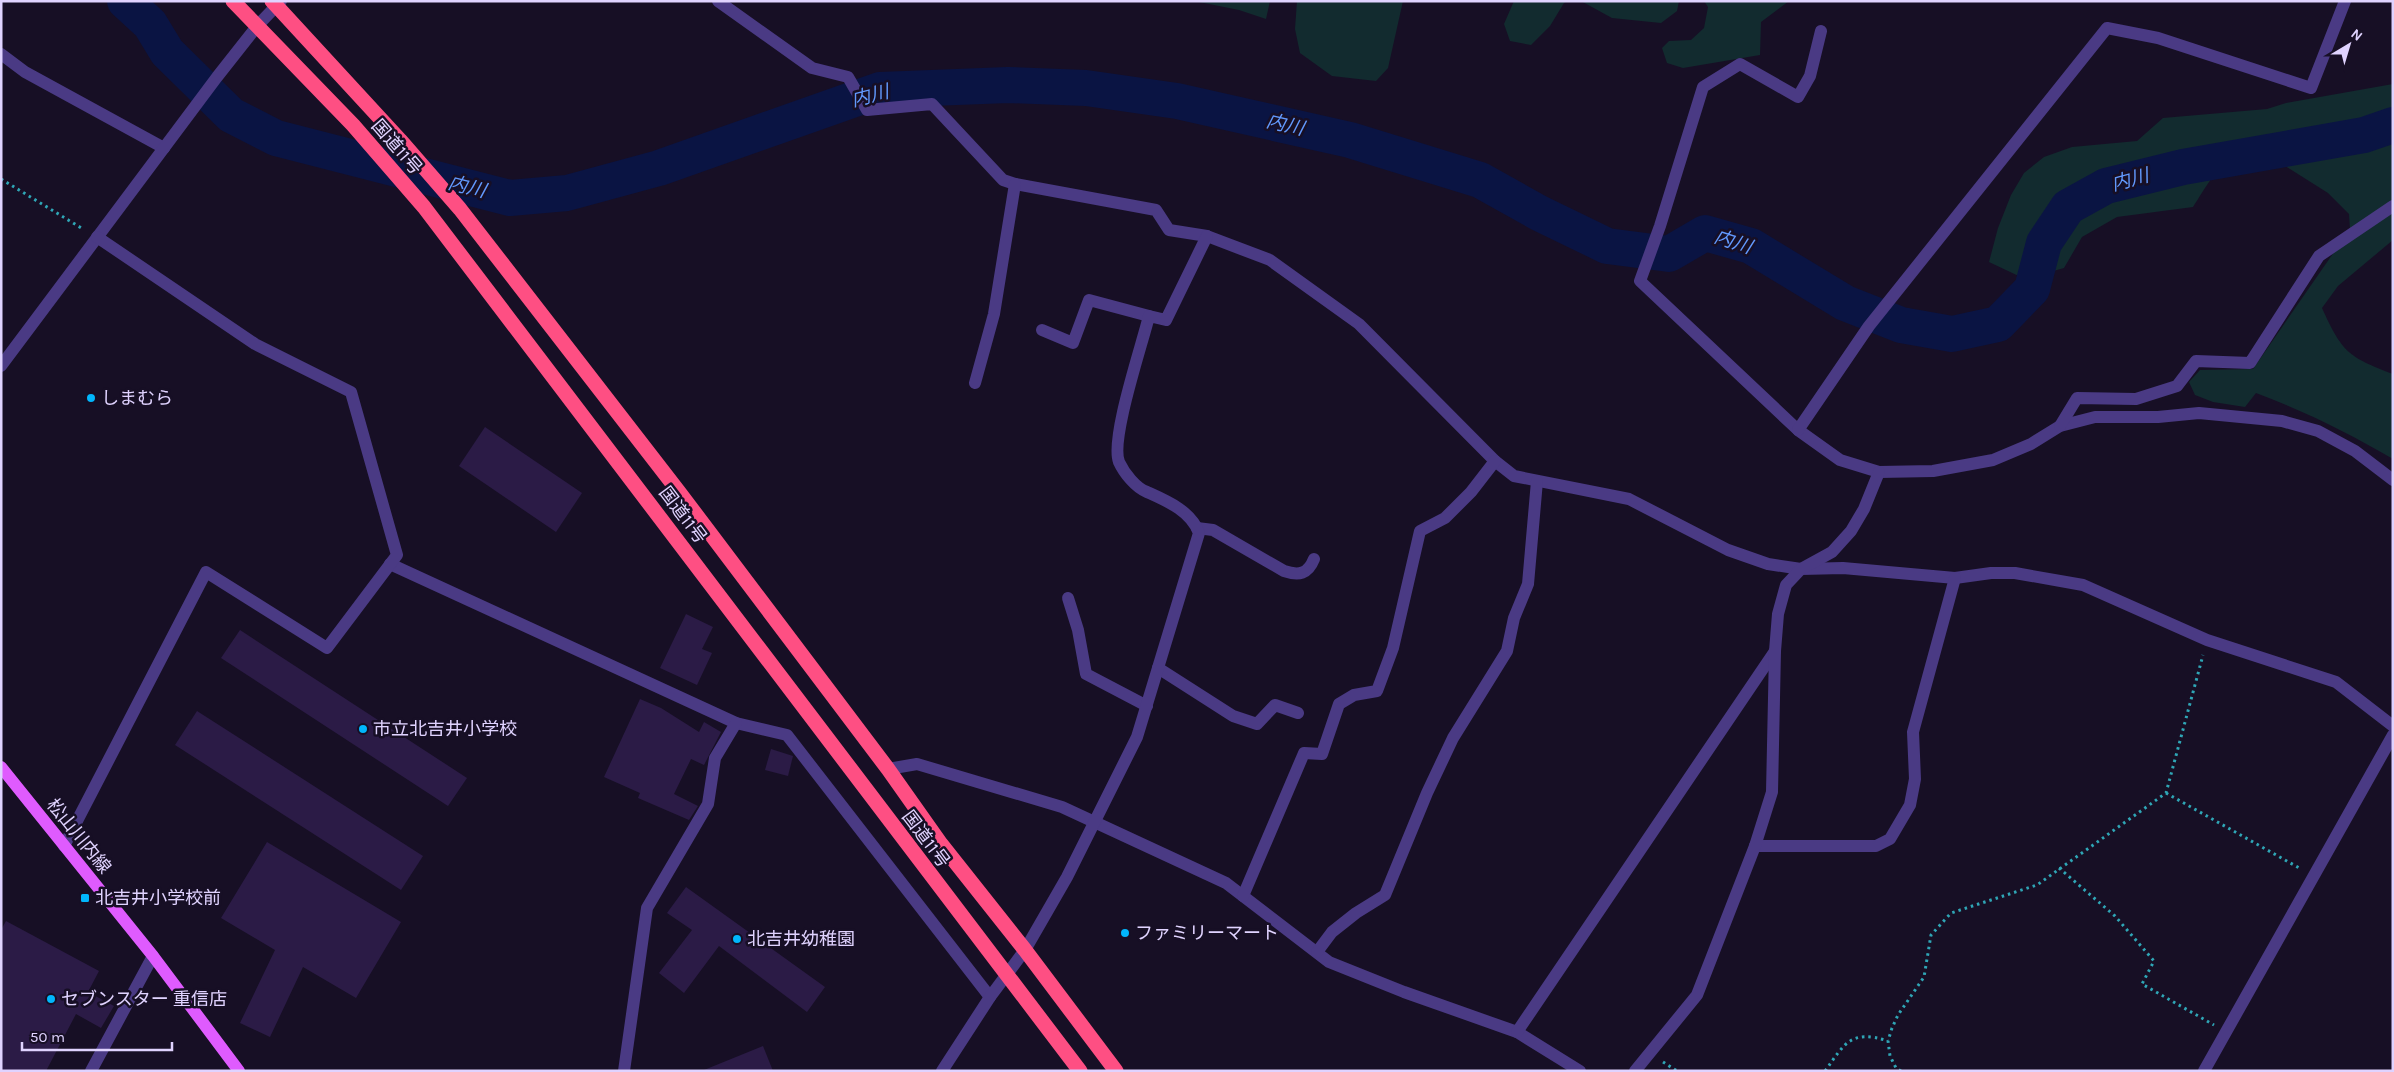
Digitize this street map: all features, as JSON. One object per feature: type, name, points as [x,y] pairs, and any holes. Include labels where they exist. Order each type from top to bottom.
[{"type":"highway","name":"国道11号","points":[[233,1],[353,125],[424,207],[1080,1071]]},
{"type":"highway","name":"国道11号","points":[[276,3],[460,209],[679,492],[888,769],[941,844],[1025,950],[1116,1071]]},
{"type":"main road","name":"松山川内線","points":[[1,767],[153,956],[239,1071]]},
{"type":"street","points":[[718,1],[812,68],[848,77],[867,110],[932,104],[1003,180],[1015,184],[1156,210],[1170,230],[1207,236],[1270,260],[1359,324],[1495,461],[1514,476],[1629,499],[1728,550],[1768,564],[1801,568],[1843,568],[1955,578],[1991,573],[2015,573],[2084,585],[2207,640],[2336,682],[2393,726]]},
{"type":"street","points":[[1798,430],[1869,326],[2106,28],[2158,38],[2311,88],[2345,1]]},
{"type":"street","points":[[1,366],[217,76],[276,3]]},
{"type":"street","points":[[1821,31],[1810,76],[1798,97],[1740,64],[1703,87],[1660,226],[1640,281],[1798,430],[1840,460],[1879,472],[1934,471],[1992,460],[2031,444],[2060,426],[2095,417],[2158,417],[2199,414],[2282,421],[2318,431],[2355,451],[2393,480]]},
{"type":"street","points":[[1,54],[25,72],[164,148]]},
{"type":"street","points":[[975,383],[994,314],[1015,184]]},
{"type":"street","points":[[2060,426],[2076,398],[2136,399],[2177,386],[2196,361],[2250,363],[2318,256],[2393,206]]},
{"type":"street","points":[[1042,330],[1073,342],[1089,300],[1166,320],[1207,236]]},
{"type":"street","points":[[64,846],[206,572],[327,648],[397,555],[351,392],[256,344],[97,237]]},
{"type":"street","points":[[942,1071],[990,997],[1025,950],[1067,877],[1137,737],[1199,533],[1194,520],[1168,502],[1138,488],[1119,462],[1117,436],[1149,316]]},
{"type":"street","points":[[1243,896],[1304,753],[1322,754],[1338,704],[1347,698],[1377,691],[1392,648],[1420,530],[1445,518],[1471,492],[1495,461]]},
{"type":"street","points":[[1635,1071],[1697,995],[1755,846],[1772,792],[1775,652],[1778,614],[1786,585],[1801,568],[1832,552],[1852,531],[1864,509],[1879,472]]},
{"type":"street","points":[[1317,952],[1332,932],[1385,894],[1453,738],[1507,651],[1514,618],[1528,584],[1537,481]]},
{"type":"street","points":[[1197,528],[1213,530],[1284,571],[1294,574],[1303,573],[1311,567],[1314,559]]},
{"type":"street","points":[[390,564],[736,723],[787,735],[990,997]]},
{"type":"street","points":[[1755,846],[1876,846],[1890,838],[1910,805],[1915,779],[1913,732],[1955,578]]},
{"type":"street","points":[[1068,598],[1078,630],[1086,674],[1146,706]]},
{"type":"street","points":[[1517,1032],[1775,652]]},
{"type":"street","points":[[1158,668],[1233,716],[1257,724],[1275,705],[1298,713]]},
{"type":"street","points":[[624,1071],[648,908],[708,804],[716,758],[736,723]]},
{"type":"street","points":[[2204,1071],[2393,735]]},
{"type":"street","points":[[888,769],[917,764],[1062,807],[1226,883],[1329,962],[1396,989],[1517,1032],[1546,1048],[1580,1071]]},
{"type":"street","points":[[91,1071],[153,956]]},
{"type":"path","points":[[1,179],[97,237]]},
{"type":"path","points":[[1901,1071],[1896,1068],[1893,1062],[1888,1041],[1898,1015],[1911,999],[1924,977],[1929,960],[1932,935],[1950,913],[2037,885],[2166,793],[2207,640]]},
{"type":"path","points":[[2166,793],[2313,876]]},
{"type":"path","points":[[2059,868],[2115,916],[2154,962],[2142,984],[2226,1031]]},
{"type":"path","points":[[1825,1071],[1850,1040],[1859,1036],[1888,1041]]},
{"type":"green space","points":[[1194,1],[1270,1],[1266,19],[1239,10]]},
{"type":"green space","points":[[1297,1],[1403,1],[1388,68],[1376,81],[1332,76],[1300,53],[1295,29]]},
{"type":"green space","points":[[1514,1],[1568,1],[1564,3],[1550,26],[1531,45],[1510,41],[1504,24]]},
{"type":"green space","points":[[1581,1],[1679,1],[1677,11],[1661,23],[1612,18]]},
{"type":"green space","points":[[1704,1],[1789,1],[1761,22],[1760,55],[1683,68],[1667,63],[1662,48],[1669,41],[1691,40],[1704,28],[1708,7]]},
{"type":"green space","points":[[2393,84],[2393,240],[2338,286],[2322,308],[2341,344],[2348,351],[2366,363],[2393,374],[2393,459],[2326,423],[2256,393],[2245,407],[2213,402],[2195,395],[2189,382],[2200,370],[2253,369],[2350,229],[2349,214],[2328,193],[2282,164],[2273,145],[2252,142],[2239,146],[2214,174],[2193,207],[2117,217],[2082,237],[2064,268],[2025,279],[1989,262],[1998,228],[2011,195],[2024,173],[2044,157],[2072,147],[2137,141],[2163,118],[2267,109],[2286,103]]},
{"type":"building","points":[[485,427],[582,493],[556,532],[459,466]]},
{"type":"building","points":[[686,614],[713,627],[702,649],[712,653],[697,685],[660,668]]},
{"type":"building","points":[[240,630],[467,778],[448,806],[221,658]]},
{"type":"building","points":[[640,699],[661,708],[699,732],[704,722],[721,732],[704,765],[691,759],[674,794],[698,806],[689,820],[638,798],[640,793],[604,777]]},
{"type":"building","points":[[197,711],[423,856],[401,890],[175,745]]},
{"type":"building","points":[[771,749],[793,756],[788,776],[765,770]]},
{"type":"building","points":[[267,842],[401,922],[356,998],[303,967],[270,1037],[240,1023],[275,950],[221,918]]},
{"type":"building","points":[[686,887],[825,987],[807,1012],[719,946],[684,993],[659,973],[692,930],[667,913]]},
{"type":"building","name":"セブンスター 重信店","points":[[6,921],[99,971],[88,992],[114,1006],[101,1028],[76,1014],[46,1071],[1,1071],[1,930]]},
{"type":"building","points":[[763,1046],[773,1071],[704,1070]]},
{"type":"waterway","name":"内川","points":[[125,1],[150,24],[167,52],[231,115],[276,138],[510,198],[567,193],[659,168],[880,90],[1008,85],[1086,88],[1177,101],[1350,140],[1480,180],[1539,213],[1607,246],[1669,254],[1705,233],[1751,246],[1845,303],[1901,325],[1952,334],[1998,324],[2032,289],[2044,243],[2068,207],[2106,186],[2183,167],[2364,135],[2393,125]]},
{"type":"place","name":"しまむら","points":[[91,398]]},
{"type":"place","name":"市立北吉井小学校","points":[[363,729]]},
{"type":"place","name":"北吉井小学校前","points":[[85,898]]},
{"type":"place","name":"ファミリーマート","points":[[1125,933]]},
{"type":"place","name":"北吉井幼稚園","points":[[737,939]]},
{"type":"place","name":"セブンスター 重信店","points":[[51,999]]}]
